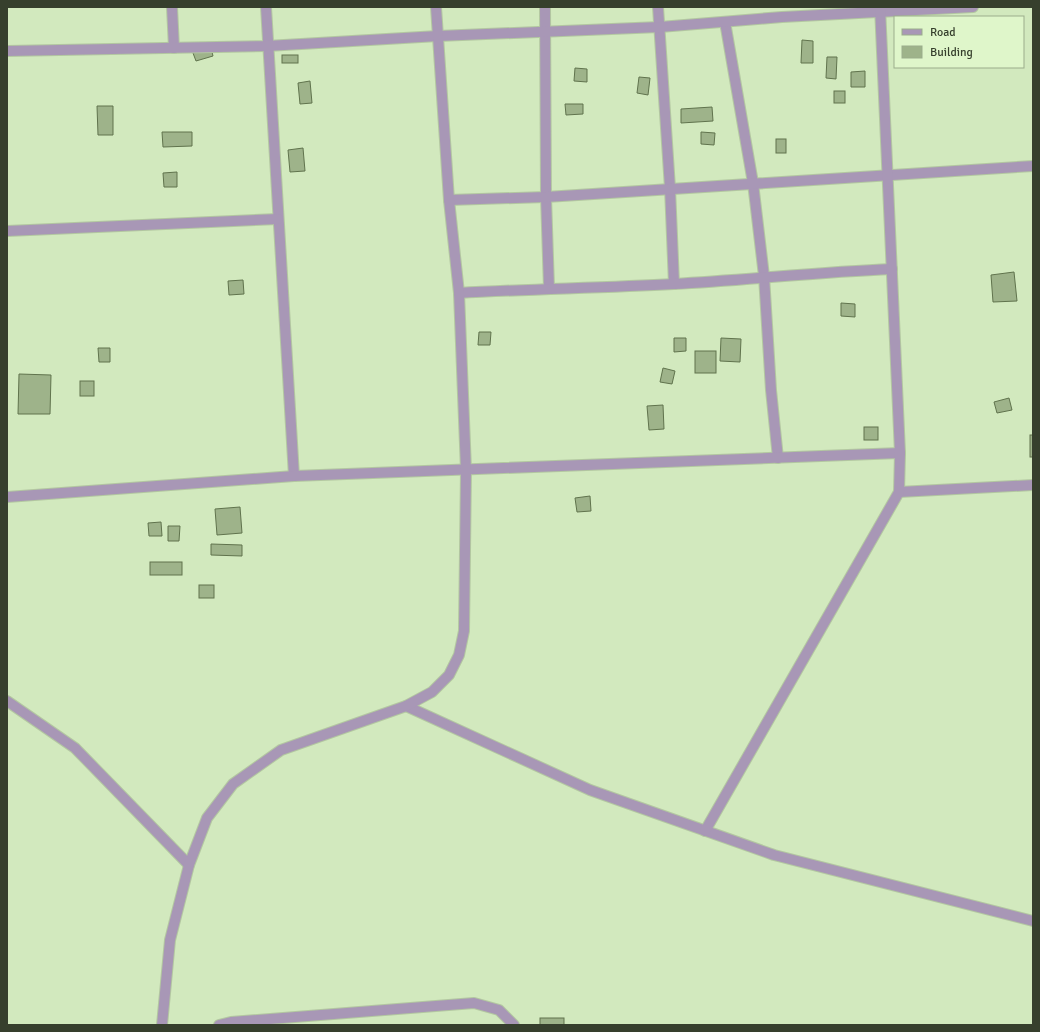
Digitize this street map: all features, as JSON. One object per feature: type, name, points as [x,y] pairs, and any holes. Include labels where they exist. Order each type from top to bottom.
[{"type":"street","points":[[172,7],[174,48]]},
{"type":"street","points":[[266,7],[267,46],[294,476]]},
{"type":"street","points":[[162,1025],[170,940],[189,865],[207,818],[233,784],[282,750],[406,706],[432,692],[449,675],[459,655],[464,631],[466,470],[459,293],[449,200],[436,7]]},
{"type":"street","points":[[545,7],[546,197],[549,288]]},
{"type":"street","points":[[658,7],[670,188],[674,284]]},
{"type":"street","points":[[7,51],[267,46],[438,36],[660,27],[880,10],[973,7]]},
{"type":"street","points":[[704,831],[899,492],[900,453],[880,10]]},
{"type":"street","points":[[725,22],[753,183],[764,276],[771,390],[778,458]]},
{"type":"street","points":[[449,200],[546,197],[887,174],[1033,166]]},
{"type":"street","points":[[7,230],[278,219]]},
{"type":"street","points":[[459,293],[549,288],[674,284],[764,276],[892,269]]},
{"type":"street","points":[[7,497],[294,476],[900,453]]},
{"type":"street","points":[[899,492],[1033,485]]},
{"type":"street","points":[[7,701],[75,748],[189,865]]},
{"type":"street","points":[[406,706],[590,790],[704,831],[774,855],[1033,921]]},
{"type":"street","points":[[219,1025],[238,1022],[474,1003],[499,1010],[514,1025]]},
{"type":"building","points":[[802,40],[813,41],[813,63],[801,63]]},
{"type":"building","points":[[211,48],[213,56],[196,61],[193,53]]},
{"type":"building","points":[[282,55],[298,55],[298,63],[282,63]]},
{"type":"building","points":[[827,57],[837,57],[836,79],[826,78]]},
{"type":"building","points":[[575,68],[587,69],[587,82],[574,81]]},
{"type":"building","points":[[865,71],[865,87],[851,87],[851,72]]},
{"type":"building","points":[[639,77],[650,78],[648,95],[637,93]]},
{"type":"building","points":[[310,81],[312,103],[300,104],[298,83]]},
{"type":"building","points":[[834,91],[845,91],[845,103],[834,103]]},
{"type":"building","points":[[565,104],[583,104],[583,114],[566,115]]},
{"type":"building","points":[[97,106],[113,106],[113,135],[98,135]]},
{"type":"building","points":[[712,107],[713,121],[681,123],[681,109]]},
{"type":"building","points":[[162,132],[192,132],[192,146],[163,147]]},
{"type":"building","points":[[701,132],[715,133],[714,145],[701,144]]},
{"type":"building","points":[[776,139],[786,139],[786,153],[776,153]]},
{"type":"building","points":[[303,148],[305,171],[290,172],[288,150]]},
{"type":"building","points":[[177,172],[177,187],[164,187],[163,173]]},
{"type":"building","points":[[1014,272],[1017,301],[993,302],[991,275]]},
{"type":"building","points":[[243,280],[244,294],[229,295],[228,281]]},
{"type":"building","points":[[841,303],[855,304],[855,317],[841,316]]},
{"type":"building","points":[[479,332],[491,332],[490,345],[478,345]]},
{"type":"building","points":[[674,338],[686,338],[686,351],[674,352]]},
{"type":"building","points":[[721,338],[741,339],[740,362],[720,361]]},
{"type":"building","points":[[98,348],[110,348],[110,362],[99,362]]},
{"type":"building","points":[[695,351],[716,351],[716,373],[695,373]]},
{"type":"building","points":[[663,368],[675,371],[672,384],[660,382]]},
{"type":"building","points":[[19,374],[51,375],[50,414],[18,414]]},
{"type":"building","points":[[80,381],[94,381],[94,396],[80,396]]},
{"type":"building","points":[[1009,398],[1012,410],[997,413],[994,402]]},
{"type":"building","points":[[663,405],[664,429],[649,430],[647,406]]},
{"type":"building","points":[[864,427],[878,427],[878,440],[864,440]]},
{"type":"building","points":[[1030,435],[1033,435],[1033,457],[1030,457]]},
{"type":"building","points":[[590,496],[591,511],[577,512],[575,498]]},
{"type":"building","points":[[240,507],[242,533],[217,535],[215,509]]},
{"type":"building","points":[[161,522],[162,536],[149,536],[148,523]]},
{"type":"building","points":[[168,526],[180,526],[179,541],[168,541]]},
{"type":"building","points":[[211,544],[242,545],[242,556],[211,555]]},
{"type":"building","points":[[150,562],[182,562],[182,575],[150,575]]},
{"type":"building","points":[[199,585],[214,585],[214,598],[199,598]]},
{"type":"building","points":[[540,1018],[564,1018],[564,1025],[540,1025]]}]
